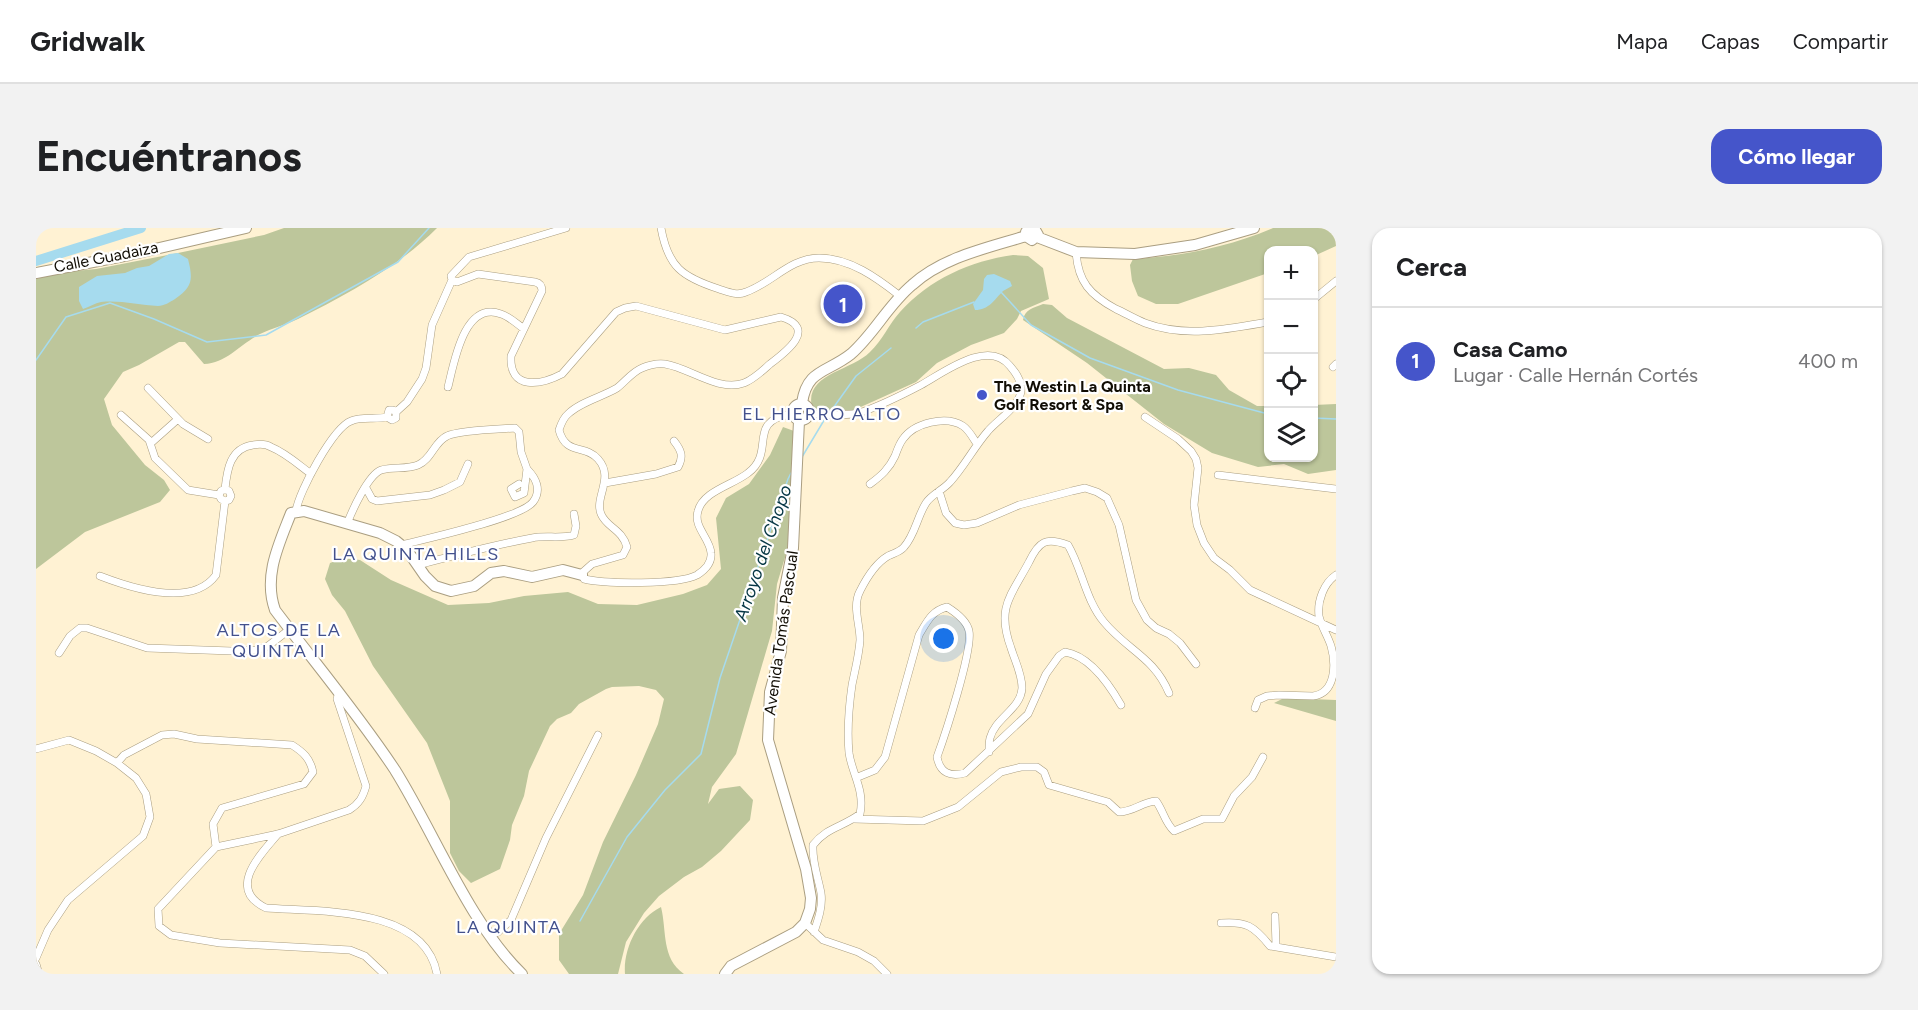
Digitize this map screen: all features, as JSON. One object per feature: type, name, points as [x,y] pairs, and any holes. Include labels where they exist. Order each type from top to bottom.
[{"type":"street","name":"Calle Guadaiza","points":[[36,273],[129,255],[246,228]]},
{"type":"street","points":[[296,511],[298,499],[311,474],[336,434],[345,424],[354,419],[387,417],[389,410],[396,412],[411,396],[426,368],[432,325],[452,280],[451,276],[469,257],[566,228]]},
{"type":"street","points":[[661,228],[665,250],[672,262],[687,276],[702,284],[728,292],[744,293],[792,264],[806,259],[821,258],[855,266],[877,278],[900,296]]},
{"type":"street","points":[[802,403],[804,387],[862,343],[900,296],[923,276],[960,256],[1032,232],[1076,252],[1135,254],[1168,250],[1254,228]]},
{"type":"street","points":[[1076,252],[1077,266],[1084,284],[1092,294],[1106,304],[1144,323],[1164,328],[1207,331],[1264,323]]},
{"type":"street","points":[[452,280],[457,282],[478,274],[539,283],[542,291],[512,356],[511,365],[514,375],[521,381],[531,383],[554,379],[562,374],[616,312],[625,308],[636,306],[724,330],[781,317],[789,319],[795,325],[798,332],[791,349],[743,384],[718,383],[663,364],[650,365],[639,370],[617,387],[569,413],[559,430],[561,438],[566,445],[593,455],[600,461],[605,483],[600,505],[602,514],[625,537],[627,547],[623,555],[592,564],[582,575]]},
{"type":"street","points":[[1318,296],[1336,281]]},
{"type":"street","points":[[448,387],[459,346],[467,328],[475,318],[488,312],[500,314],[524,329]]},
{"type":"street","points":[[802,403],[806,405],[810,413],[818,416],[856,414],[920,385],[955,364],[982,356],[995,356],[1007,362],[1017,375],[1021,386],[1021,396],[977,444],[949,484],[928,500],[910,539],[902,550],[886,557],[870,574],[856,601],[860,639],[852,687],[849,754],[858,777],[862,806],[860,814],[830,828],[813,845],[812,857],[821,895],[820,910],[814,932]]},
{"type":"street","points":[[148,388],[183,424],[208,439]]},
{"type":"street","points":[[796,417],[793,409],[802,403]]},
{"type":"street","points":[[522,974],[513,965],[470,904],[395,771],[339,692],[275,610],[269,590],[270,576],[291,513],[304,511],[380,533],[401,545],[435,586],[451,591],[474,586],[491,573],[504,571],[532,577],[563,570],[582,575],[584,579],[598,583],[680,580],[695,576],[709,563],[711,554],[709,543],[698,525],[696,514],[700,505],[706,498],[749,473],[758,463],[764,446],[765,429],[770,421],[778,416],[806,419],[810,413]]},
{"type":"street","points":[[121,414],[150,443],[155,458],[188,490],[222,492]]},
{"type":"street","name":"Avenida Tomás Pascual","points":[[796,417],[793,548],[783,598],[781,651],[770,692],[768,740],[806,869],[811,898],[805,923]]},
{"type":"street","points":[[1145,417],[1178,439],[1196,459],[1198,468],[1194,505],[1197,525],[1204,543],[1214,558],[1250,590],[1336,630]]},
{"type":"street","points":[[150,443],[178,418]]},
{"type":"street","points":[[870,484],[887,470],[903,439],[912,430],[925,424],[942,421],[956,422],[965,428],[977,444]]},
{"type":"street","points":[[347,524],[366,488],[375,474],[381,470],[419,464],[432,453],[445,436],[515,428],[519,432],[520,452],[538,487],[537,496],[527,508],[401,545]]},
{"type":"street","points":[[605,483],[656,474],[678,467],[682,454],[674,441]]},
{"type":"street","points":[[100,576],[128,587],[163,593],[201,589],[210,584],[216,575],[225,501],[221,499],[222,492],[236,453],[243,447],[265,445],[272,447],[311,474]]},
{"type":"street","points":[[366,488],[372,499],[377,501],[430,495],[460,482],[468,464]]},
{"type":"street","points":[[519,484],[511,489],[515,497],[524,493],[527,468]]},
{"type":"street","points":[[1218,475],[1336,489]]},
{"type":"street","points":[[939,491],[946,513],[955,523],[964,525],[977,523],[1019,505],[1085,488],[1107,498],[1119,525],[1136,600],[1147,620],[1180,643],[1196,664]]},
{"type":"street","points":[[418,565],[514,541],[538,537],[568,537],[574,535],[576,526],[574,514]]},
{"type":"street","points":[[989,752],[989,739],[993,729],[1018,700],[1022,689],[1020,674],[1008,640],[1005,620],[1006,604],[1012,588],[1022,575],[1033,553],[1039,545],[1046,541],[1057,541],[1068,545],[1096,611],[1104,623],[1153,666],[1163,678],[1169,693]]},
{"type":"street","points":[[1255,708],[1258,700],[1267,696],[1279,694],[1319,696],[1328,690],[1334,663],[1331,646],[1319,616],[1327,581],[1336,574]]},
{"type":"street","points":[[858,777],[875,770],[885,757],[919,635],[929,617],[940,609],[947,608],[954,612],[966,624],[969,632],[962,674],[937,757],[939,766],[944,772],[956,775],[966,773],[978,759],[989,752],[1032,708],[1046,674],[1059,656],[1065,652],[1079,656],[1088,662],[1121,705]]},
{"type":"street","points":[[59,653],[70,636],[80,628],[87,628],[147,648],[232,651],[256,650],[268,646],[290,629]]},
{"type":"street","points":[[339,692],[338,705],[366,786],[357,805],[349,810],[278,834],[216,847],[158,909],[159,926],[171,935],[220,943],[350,950],[365,956],[384,974]]},
{"type":"street","points":[[117,763],[124,755],[162,735],[174,734],[197,739],[292,745],[303,752],[311,762],[313,772],[304,784],[222,808],[213,824],[216,847]]},
{"type":"street","points":[[491,935],[511,920],[546,838],[598,735]]},
{"type":"street","points":[[36,749],[69,740],[117,763],[136,778],[146,794],[150,817],[143,836],[68,900],[48,930],[36,958]]},
{"type":"street","points":[[853,819],[923,821],[958,807],[1001,772],[1021,767],[1037,767],[1044,771],[1048,784],[1108,802],[1119,812],[1127,812],[1145,802],[1155,801],[1163,810],[1169,826],[1174,831],[1203,819],[1222,819],[1234,796],[1252,777],[1263,757]]},
{"type":"street","points":[[278,834],[251,867],[247,884],[251,897],[256,903],[266,908],[366,916],[391,922],[429,950],[435,961],[437,974]]},
{"type":"street","points":[[1275,916],[1276,945]]},
{"type":"street","points":[[1221,923],[1238,922],[1256,929],[1270,945],[1336,957]]},
{"type":"street","points":[[727,973],[731,966],[788,937],[805,923],[823,940],[858,952],[887,974]]},
{"type":"green space","points":[[284,228],[437,228],[406,255],[372,279],[298,319],[260,334],[227,357],[204,364],[185,342],[179,342],[123,372],[104,399],[112,425],[145,465],[164,480],[170,490],[160,502],[85,532],[36,569],[36,279],[64,272],[96,269],[178,253],[264,235]]},
{"type":"green space","points":[[1273,228],[1336,228],[1336,246],[1318,254],[1318,246],[1264,246],[1264,274],[1178,304],[1156,304],[1138,296],[1132,281],[1130,265],[1133,259],[1205,250]]},
{"type":"green space","points":[[1013,255],[1028,256],[1043,268],[1049,299],[1021,311],[1004,333],[971,345],[937,363],[916,382],[854,410],[822,411],[812,407],[811,396],[815,387],[831,374],[870,352],[900,312],[924,290],[966,267]]},
{"type":"green space","points":[[1043,304],[1052,305],[1067,318],[1164,369],[1189,368],[1216,375],[1229,390],[1257,406],[1264,406],[1264,462],[1318,462],[1318,405],[1336,404],[1336,470],[1308,474],[1284,464],[1258,467],[1212,453],[1164,424],[1087,363],[1023,320],[1028,311]]},
{"type":"green space","points":[[783,427],[794,431],[789,544],[777,584],[772,631],[736,754],[712,787],[708,804],[719,789],[740,786],[753,800],[750,820],[721,851],[659,896],[644,913],[626,942],[618,974],[569,974],[559,960],[559,934],[583,895],[603,842],[658,724],[664,699],[656,690],[639,686],[612,687],[579,704],[571,713],[557,719],[550,726],[529,771],[524,796],[512,825],[510,840],[500,869],[471,883],[459,871],[450,853],[450,801],[427,743],[373,666],[345,611],[332,595],[325,579],[330,563],[343,558],[360,560],[391,580],[448,605],[489,603],[524,596],[568,592],[598,604],[637,605],[683,594],[707,585],[721,569],[716,518],[726,498],[749,484],[770,455]]},
{"type":"green space","points":[[1284,698],[1336,700],[1336,721],[1274,703]]},
{"type":"green space","points":[[661,907],[668,952],[677,968],[684,974],[625,974],[629,945],[634,935],[645,919]]},
{"type":"water","points":[[178,253],[188,259],[191,272],[190,282],[181,295],[165,305],[101,302],[83,309],[79,301],[79,287],[97,276],[125,273],[149,266],[169,254]]},
{"type":"water","points":[[994,274],[1010,281],[1012,286],[1003,291],[988,306],[975,310],[973,304],[983,290],[984,279],[987,275]]},
{"type":"waterway","points":[[36,261],[141,228]]},
{"type":"waterway","points":[[36,360],[66,317],[110,303],[207,342],[266,335],[398,262],[429,228]]},
{"type":"waterway","name":"Arroyo del Chopo","points":[[1001,292],[1031,325],[1090,358],[1178,390],[1264,413]]},
{"type":"waterway","name":"Arroyo del Chopo","points":[[916,328],[923,322],[974,302]]},
{"type":"waterway","name":"Arroyo del Chopo","points":[[831,411],[856,376],[891,348]]},
{"type":"waterway","name":"Arroyo del Chopo","points":[[802,457],[826,417]]},
{"type":"waterway","name":"Arroyo del Chopo","points":[[1318,418],[1336,419]]},
{"type":"waterway","name":"Arroyo del Chopo","points":[[580,921],[627,837],[665,790],[701,754],[720,678],[791,473]]},
{"type":"place","name":"Casa Camo","points":[[843,304]]},
{"type":"place","name":"The Westin La Quinta Golf Resort & Spa","points":[[982,395]]},
{"type":"district","name":"EL HIERRO ALTO","points":[[822,414]]},
{"type":"district","name":"LA QUINTA HILLS","points":[[416,554]]},
{"type":"district","name":"ALTOS DE LA QUINTA II","points":[[279,640]]},
{"type":"district","name":"LA QUINTA","points":[[509,927]]}]
